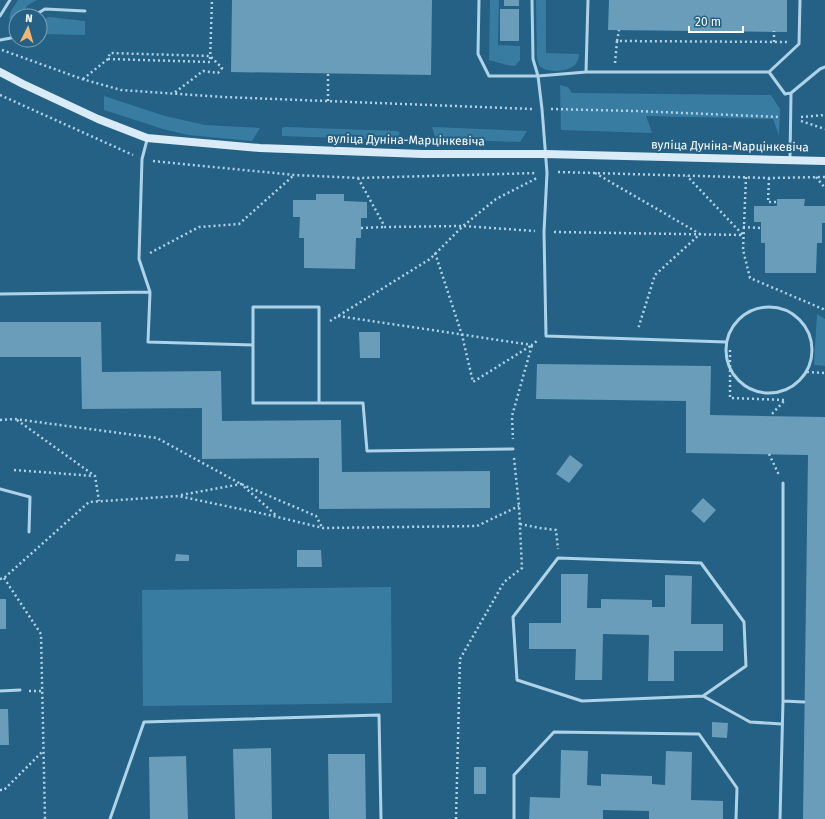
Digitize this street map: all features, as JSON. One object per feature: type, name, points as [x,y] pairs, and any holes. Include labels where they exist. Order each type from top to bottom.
[{"type":"street","name":"вуліца Дуніна-Марцінкевіча","points":[[0,72],[98,119],[147,138],[260,148],[422,154],[545,154],[825,161]]},
{"type":"lane","points":[[0,16],[10,0]]},
{"type":"lane","points":[[479,0],[478,54],[489,76],[538,76],[586,72],[769,72],[799,44],[800,0]]},
{"type":"lane","points":[[532,0],[533,60],[538,76],[547,172],[544,232],[546,336],[726,342]]},
{"type":"lane","points":[[586,72],[588,0]]},
{"type":"lane","points":[[48,9],[85,11]]},
{"type":"lane","points":[[769,72],[785,94],[791,93],[820,69],[825,68]]},
{"type":"lane","points":[[790,159],[791,93]]},
{"type":"lane","points":[[147,138],[142,160],[139,259],[150,292],[148,342],[253,345]]},
{"type":"lane","points":[[0,294],[150,292]]},
{"type":"lane","points":[[319,403],[319,307],[253,307],[253,403],[319,403],[363,403],[367,451],[513,450]]},
{"type":"lane","points":[[769,307],[788,310],[807,328],[812,340],[812,355],[807,372],[792,387],[778,392],[757,392],[743,385],[730,369],[726,357],[726,347],[726,342],[731,328],[741,317],[750,311],[769,307]]},
{"type":"lane","points":[[780,819],[783,701],[783,483]]},
{"type":"lane","points":[[0,489],[30,497],[29,532]]},
{"type":"lane","points":[[703,696],[746,666],[744,622],[701,563],[558,558],[512,617],[516,680],[582,701],[703,696],[750,722],[782,724]]},
{"type":"lane","points":[[0,691],[20,690]]},
{"type":"lane","points":[[783,701],[804,702]]},
{"type":"lane","points":[[110,819],[144,722],[379,715],[381,819]]},
{"type":"lane","points":[[514,819],[514,775],[554,732],[699,734],[738,788],[736,819]]},
{"type":"path","points":[[108,59],[210,62],[212,0]]},
{"type":"path","points":[[614,72],[619,30]]},
{"type":"path","points":[[774,32],[774,42]]},
{"type":"path","points":[[617,41],[792,42]]},
{"type":"path","points":[[0,49],[82,79],[121,90],[223,97],[635,111],[790,118],[825,115]]},
{"type":"path","points":[[82,79],[108,59],[110,53],[210,56],[222,68],[218,72],[203,71],[174,94]]},
{"type":"path","points":[[328,74],[328,101]]},
{"type":"path","points":[[790,118],[825,129]]},
{"type":"path","points":[[319,327],[430,259],[463,226],[496,199],[547,172]]},
{"type":"path","points":[[594,173],[700,234]]},
{"type":"path","points":[[139,259],[198,227],[239,224],[294,175]]},
{"type":"path","points":[[686,175],[743,235]]},
{"type":"path","points":[[746,177],[743,250],[750,278],[823,309],[825,312]]},
{"type":"path","points":[[816,177],[825,188]]},
{"type":"path","points":[[358,178],[385,226]]},
{"type":"path","points":[[769,178],[768,202],[777,202]]},
{"type":"path","points":[[361,228],[385,226],[463,226],[544,232],[743,235]]},
{"type":"path","points":[[744,227],[761,228]]},
{"type":"path","points":[[635,339],[655,275],[700,234]]},
{"type":"path","points":[[435,253],[462,335],[473,382],[546,336]]},
{"type":"path","points":[[337,316],[532,345]]},
{"type":"path","points":[[456,819],[460,659],[504,582],[522,568],[519,506],[513,450],[512,416],[532,345]]},
{"type":"path","points":[[726,347],[730,347],[730,398],[785,400],[770,416]]},
{"type":"path","points":[[807,372],[825,373]]},
{"type":"path","points":[[15,419],[95,476],[99,501]]},
{"type":"path","points":[[0,420],[15,419],[157,438],[241,484],[316,516],[323,528]]},
{"type":"path","points":[[769,454],[783,483]]},
{"type":"path","points":[[14,470],[95,476]]},
{"type":"path","points":[[0,578],[4,578],[89,502],[178,496],[241,484]]},
{"type":"path","points":[[241,484],[278,517]]},
{"type":"path","points":[[178,496],[323,528],[477,526],[519,506]]},
{"type":"path","points":[[520,524],[556,530],[558,558]]},
{"type":"path","points":[[4,578],[41,634],[45,819]]},
{"type":"path","points":[[0,790],[4,790],[44,750]]},
{"type":"shaded area","points":[[18,0],[37,0],[26,8],[13,8]]},
{"type":"shaded area","points":[[490,0],[499,0],[498,45],[520,46],[520,60],[515,66],[505,65],[489,60]]},
{"type":"shaded area","points":[[536,0],[546,0],[546,53],[579,54],[578,60],[574,66],[569,69],[555,71],[542,68],[539,65],[537,59]]},
{"type":"shaded area","points":[[48,17],[85,21],[85,35],[48,34]]},
{"type":"shaded area","points":[[560,85],[568,87],[572,93],[771,95],[780,109],[779,136],[773,119],[646,116],[652,133],[561,130]]},
{"type":"shaded area","points":[[104,96],[165,116],[205,125],[260,128],[252,141],[188,135],[163,129],[104,110]]},
{"type":"shaded area","points":[[432,127],[527,131],[520,142],[436,139]]},
{"type":"shaded area","points":[[282,128],[397,131],[400,133],[396,140],[282,136]]},
{"type":"shaded area","points":[[817,314],[825,319],[825,366],[814,365]]},
{"type":"shaded area","points":[[391,587],[392,703],[143,706],[142,590]]},
{"type":"building","points":[[232,0],[432,0],[431,75],[231,72]]},
{"type":"building","points":[[504,0],[519,0],[519,6],[504,6]]},
{"type":"building","points":[[609,0],[787,0],[787,32],[608,30]]},
{"type":"building","points":[[500,9],[519,9],[519,41],[500,41]]},
{"type":"building","points":[[316,194],[344,194],[344,201],[367,202],[367,218],[361,218],[361,238],[356,238],[355,269],[304,268],[304,238],[299,238],[300,217],[293,217],[293,200],[316,200]]},
{"type":"building","points":[[777,199],[805,199],[804,206],[825,206],[825,223],[822,223],[822,243],[817,243],[816,273],[765,273],[765,243],[761,243],[761,222],[754,222],[754,206],[777,206]]},
{"type":"building","points":[[0,322],[101,322],[102,372],[221,371],[222,421],[341,420],[342,472],[490,471],[490,508],[319,509],[319,458],[202,459],[202,408],[82,409],[81,357],[0,357]]},
{"type":"building","points":[[359,332],[380,332],[380,358],[360,358]]},
{"type":"building","points":[[537,364],[711,366],[710,415],[825,417],[825,819],[803,819],[808,455],[686,453],[686,401],[536,399]]},
{"type":"building","points":[[570,455],[583,465],[569,483],[556,474]]},
{"type":"building","points":[[703,498],[716,510],[704,523],[691,511]]},
{"type":"building","points":[[297,550],[321,550],[322,567],[297,567]]},
{"type":"building","points":[[176,554],[189,555],[189,561],[175,561]]},
{"type":"building","points":[[561,574],[588,574],[587,608],[601,608],[601,599],[652,600],[652,607],[665,607],[665,575],[692,576],[691,624],[723,624],[723,651],[674,651],[674,681],[648,681],[649,635],[603,634],[602,680],[575,680],[576,649],[529,649],[529,623],[561,623]]},
{"type":"building","points":[[0,599],[6,599],[6,629],[0,629]]},
{"type":"building","points":[[0,709],[8,709],[9,745],[0,745]]},
{"type":"building","points":[[712,722],[728,723],[727,738],[712,737]]},
{"type":"building","points":[[271,748],[272,819],[235,819],[233,749]]},
{"type":"building","points":[[561,750],[588,751],[587,785],[601,786],[601,774],[652,776],[652,784],[665,785],[666,751],[692,752],[691,800],[723,801],[723,819],[649,819],[649,811],[603,810],[603,819],[529,819],[530,797],[560,798]]},
{"type":"building","points":[[328,754],[365,754],[366,819],[329,819]]},
{"type":"building","points":[[186,756],[188,819],[150,819],[149,757]]},
{"type":"building","points":[[474,767],[486,767],[486,794],[474,794]]}]
